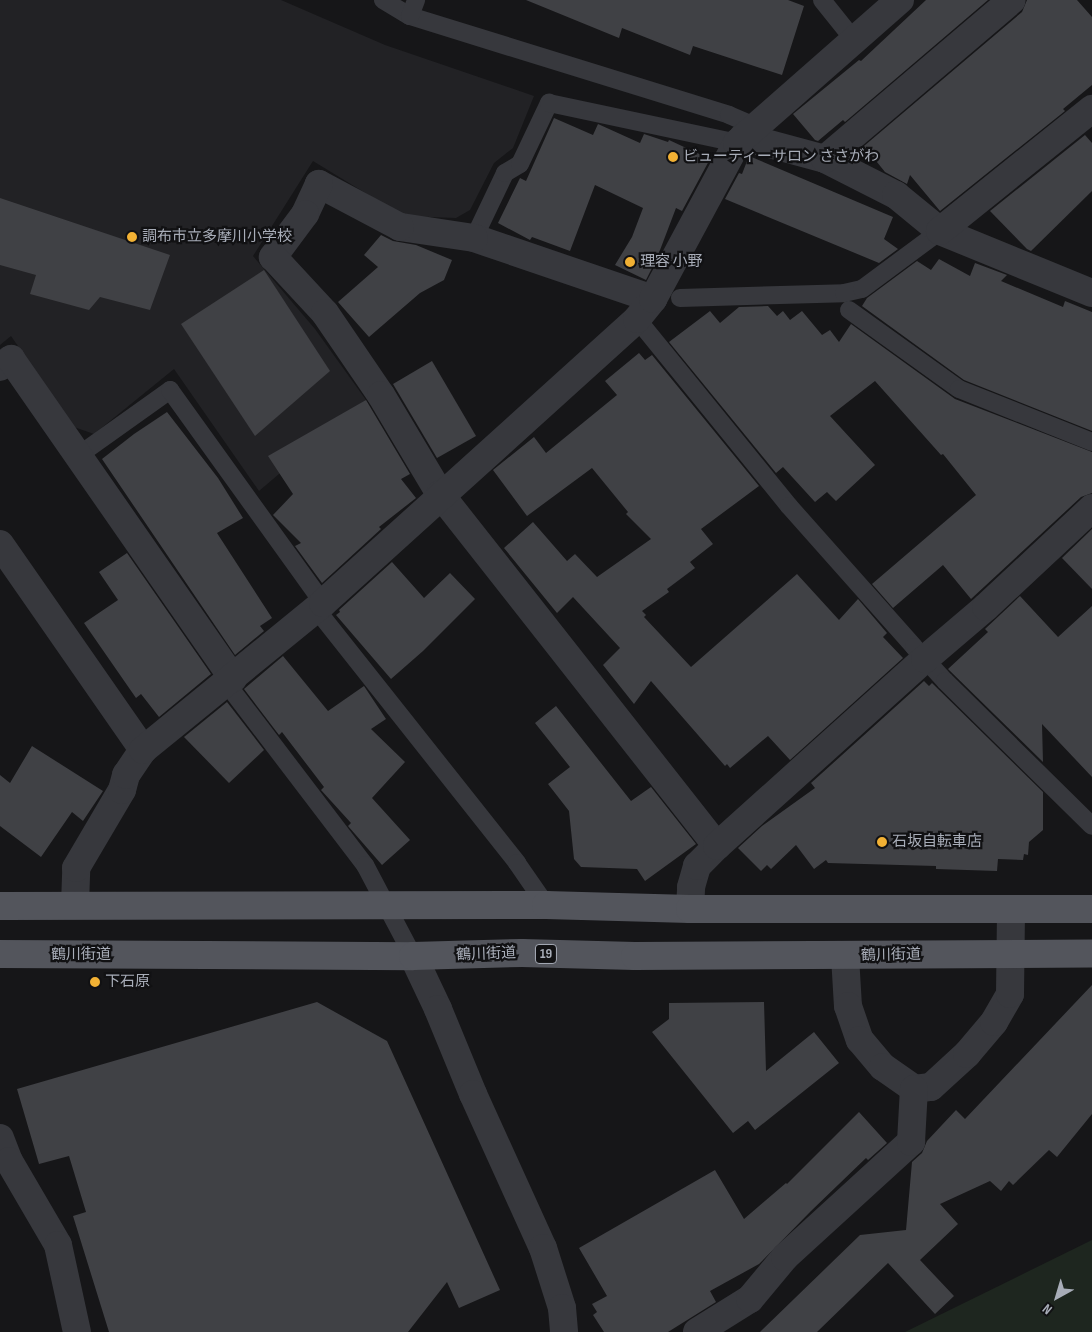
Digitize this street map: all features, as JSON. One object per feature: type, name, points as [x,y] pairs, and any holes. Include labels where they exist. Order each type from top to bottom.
[{"type":"main road","points":[[0,906],[546,905],[690,908],[1092,909]]},
{"type":"main road","name":"鶴川街道","points":[[0,954],[413,956],[522,953],[635,956],[1092,954]]},
{"type":"street","points":[[75,905],[76,868],[122,790],[126,775],[144,750],[320,606],[440,494],[645,309],[745,135],[900,0]]},
{"type":"street","points":[[825,159],[1012,0]]},
{"type":"street","points":[[940,231],[1092,109]]},
{"type":"street","points":[[745,135],[825,159],[896,195],[940,231],[1092,293]]},
{"type":"street","points":[[645,309],[474,238],[400,227],[319,184],[305,214],[273,257],[325,313],[381,395],[440,494],[717,846]]},
{"type":"street","points":[[0,367],[11,359],[79,455],[230,681]]},
{"type":"street","points":[[690,908],[690,887],[697,866],[717,846],[925,659],[986,607],[1092,508]]},
{"type":"street","points":[[0,544],[144,750]]},
{"type":"street","points":[[845,956],[848,1006],[860,1040],[883,1068],[914,1089],[931,1086],[968,1054],[994,1022],[1010,994],[1011,910]]},
{"type":"street","points":[[413,956],[543,1248],[562,1308],[564,1332]]},
{"type":"street","points":[[697,1332],[750,1298],[786,1257],[911,1142],[914,1089]]},
{"type":"street","points":[[0,1138],[8,1161],[58,1245],[78,1332]]},
{"type":"lane","points":[[383,0],[413,8],[729,115],[745,135]]},
{"type":"lane","points":[[822,0],[854,40]]},
{"type":"lane","points":[[474,238],[505,173],[520,164],[550,103],[745,135]]},
{"type":"lane","points":[[680,298],[844,293],[862,289],[940,231]]},
{"type":"lane","points":[[645,309],[789,506],[925,659],[1092,826]]},
{"type":"lane","points":[[849,310],[960,389],[1092,442]]},
{"type":"lane","points":[[79,455],[170,390],[320,606],[517,862],[546,905]]},
{"type":"lane","points":[[230,681],[365,865],[413,956]]},
{"type":"shaded area","name":"調布市立多摩川小学校","points":[[0,0],[281,0],[385,45],[534,96],[513,148],[494,163],[470,210],[456,218],[403,216],[313,161],[253,256],[315,329],[366,400],[259,491],[174,369],[94,434],[74,427],[11,336],[0,345]]},
{"type":"shaded area","points":[[1092,1240],[1092,1332],[905,1332]]},
{"type":"building","points":[[526,0],[788,0],[804,6],[782,75],[693,46],[690,55],[622,28],[619,38]]},
{"type":"building","points":[[926,0],[988,0],[845,122],[843,120],[818,141],[815,140],[793,114],[859,60],[861,61]]},
{"type":"building","points":[[1027,0],[1077,0],[1092,17],[1092,85],[1063,109],[1065,111],[940,211],[910,175],[907,184],[885,172],[864,146],[1022,12]]},
{"type":"building","points":[[554,118],[593,135],[598,124],[640,143],[644,134],[668,142],[669,140],[710,159],[682,211],[676,208],[657,258],[646,280],[615,265],[632,237],[643,208],[595,185],[570,251],[532,237],[530,240],[498,223],[520,178],[526,181]]},
{"type":"building","points":[[1085,135],[1092,143],[1092,191],[1031,251],[990,211]]},
{"type":"building","points":[[749,156],[893,217],[884,239],[898,249],[879,263],[725,199],[739,173],[742,174]]},
{"type":"building","points":[[0,198],[170,255],[150,310],[100,297],[89,310],[30,294],[36,275],[0,265]]},
{"type":"building","points":[[381,235],[393,241],[416,245],[452,260],[444,280],[420,293],[369,337],[338,302],[378,267],[364,255]]},
{"type":"building","points":[[939,259],[970,276],[975,263],[1007,275],[1001,281],[1063,307],[1065,301],[1092,312],[1092,431],[964,380],[862,306],[867,298],[917,261],[931,270]]},
{"type":"building","points":[[264,270],[330,371],[255,436],[181,324]]},
{"type":"building","points":[[768,306],[777,316],[783,311],[790,320],[802,311],[822,335],[830,330],[839,342],[851,324],[955,399],[1092,452],[1092,493],[1081,497],[971,599],[943,565],[893,608],[872,584],[976,495],[943,454],[941,455],[875,381],[830,416],[875,465],[836,501],[827,492],[815,502],[783,467],[776,473],[669,342],[710,311],[720,323],[739,307]]},
{"type":"building","points":[[639,353],[645,360],[652,355],[759,486],[701,529],[713,544],[690,562],[695,568],[667,589],[669,592],[642,611],[646,615],[644,617],[691,667],[797,574],[839,620],[858,599],[887,633],[883,637],[903,658],[790,760],[768,736],[730,768],[727,764],[725,766],[651,681],[634,704],[603,665],[620,648],[573,597],[557,613],[504,548],[533,522],[567,561],[575,554],[597,577],[651,539],[626,514],[628,512],[592,468],[527,516],[493,470],[534,437],[546,453],[617,395],[605,381]]},
{"type":"building","points":[[432,361],[476,436],[437,458],[393,384]]},
{"type":"building","points":[[366,400],[410,474],[401,479],[416,498],[379,527],[381,529],[322,583],[295,546],[301,543],[273,515],[293,494],[268,456]]},
{"type":"building","points":[[167,412],[218,478],[243,518],[217,533],[272,618],[260,626],[264,631],[235,655],[102,459],[134,434]]},
{"type":"building","points":[[1092,529],[1092,589],[1062,558]]},
{"type":"building","points":[[127,553],[211,674],[159,717],[141,694],[136,698],[84,623],[118,600],[99,572]]},
{"type":"building","points":[[392,562],[424,598],[450,573],[475,599],[423,651],[391,679],[336,615],[340,612],[339,610]]},
{"type":"building","points":[[1020,596],[1058,637],[1092,606],[1092,777],[1042,724],[1043,762],[948,669],[988,632],[985,629]]},
{"type":"building","points":[[283,656],[328,711],[364,686],[386,719],[371,729],[405,762],[372,798],[410,840],[382,865],[348,826],[351,823],[321,790],[324,787],[282,732],[279,735],[244,689]]},
{"type":"building","points":[[924,681],[929,686],[932,683],[1043,792],[1043,830],[1029,842],[1028,855],[1024,854],[1023,860],[998,859],[997,871],[936,869],[936,866],[828,863],[826,860],[814,869],[796,845],[771,869],[767,865],[761,871],[738,848],[762,826],[815,788],[811,783]]},
{"type":"building","points":[[227,702],[264,750],[229,783],[184,737]]},
{"type":"building","points":[[556,706],[631,801],[651,787],[696,844],[645,881],[637,869],[581,867],[574,859],[569,811],[548,784],[570,767],[535,723]]},
{"type":"building","points":[[32,746],[103,791],[83,821],[72,812],[41,857],[0,826],[0,775],[10,783]]},
{"type":"building","points":[[1092,985],[1092,1114],[1057,1157],[1049,1150],[1013,1185],[1009,1181],[1001,1191],[990,1181],[940,1204],[958,1224],[920,1260],[954,1296],[935,1314],[888,1263],[817,1332],[760,1332],[860,1235],[906,1230],[912,1162],[922,1153],[927,1141],[956,1110],[965,1119]]},
{"type":"building","points":[[317,1002],[387,1041],[500,1290],[459,1308],[447,1282],[408,1332],[109,1332],[73,1216],[86,1212],[69,1156],[39,1164],[17,1089]]},
{"type":"building","points":[[764,1002],[766,1071],[814,1032],[839,1063],[755,1130],[748,1121],[733,1133],[652,1032],[669,1019],[669,1003]]},
{"type":"building","points":[[859,1112],[887,1143],[868,1160],[866,1158],[759,1264],[710,1291],[716,1302],[668,1332],[604,1332],[593,1315],[597,1312],[592,1304],[607,1296],[579,1248],[715,1170],[744,1219],[787,1184]]},
{"type":"place","name":"ビューティーサロン ささがわ","points":[[673,157]]},
{"type":"place","name":"調布市立多摩川小学校","points":[[132,237]]},
{"type":"place","name":"理容 小野","points":[[630,262]]},
{"type":"place","name":"石坂自転車店","points":[[882,842]]},
{"type":"place","name":"下石原","points":[[95,982]]}]
